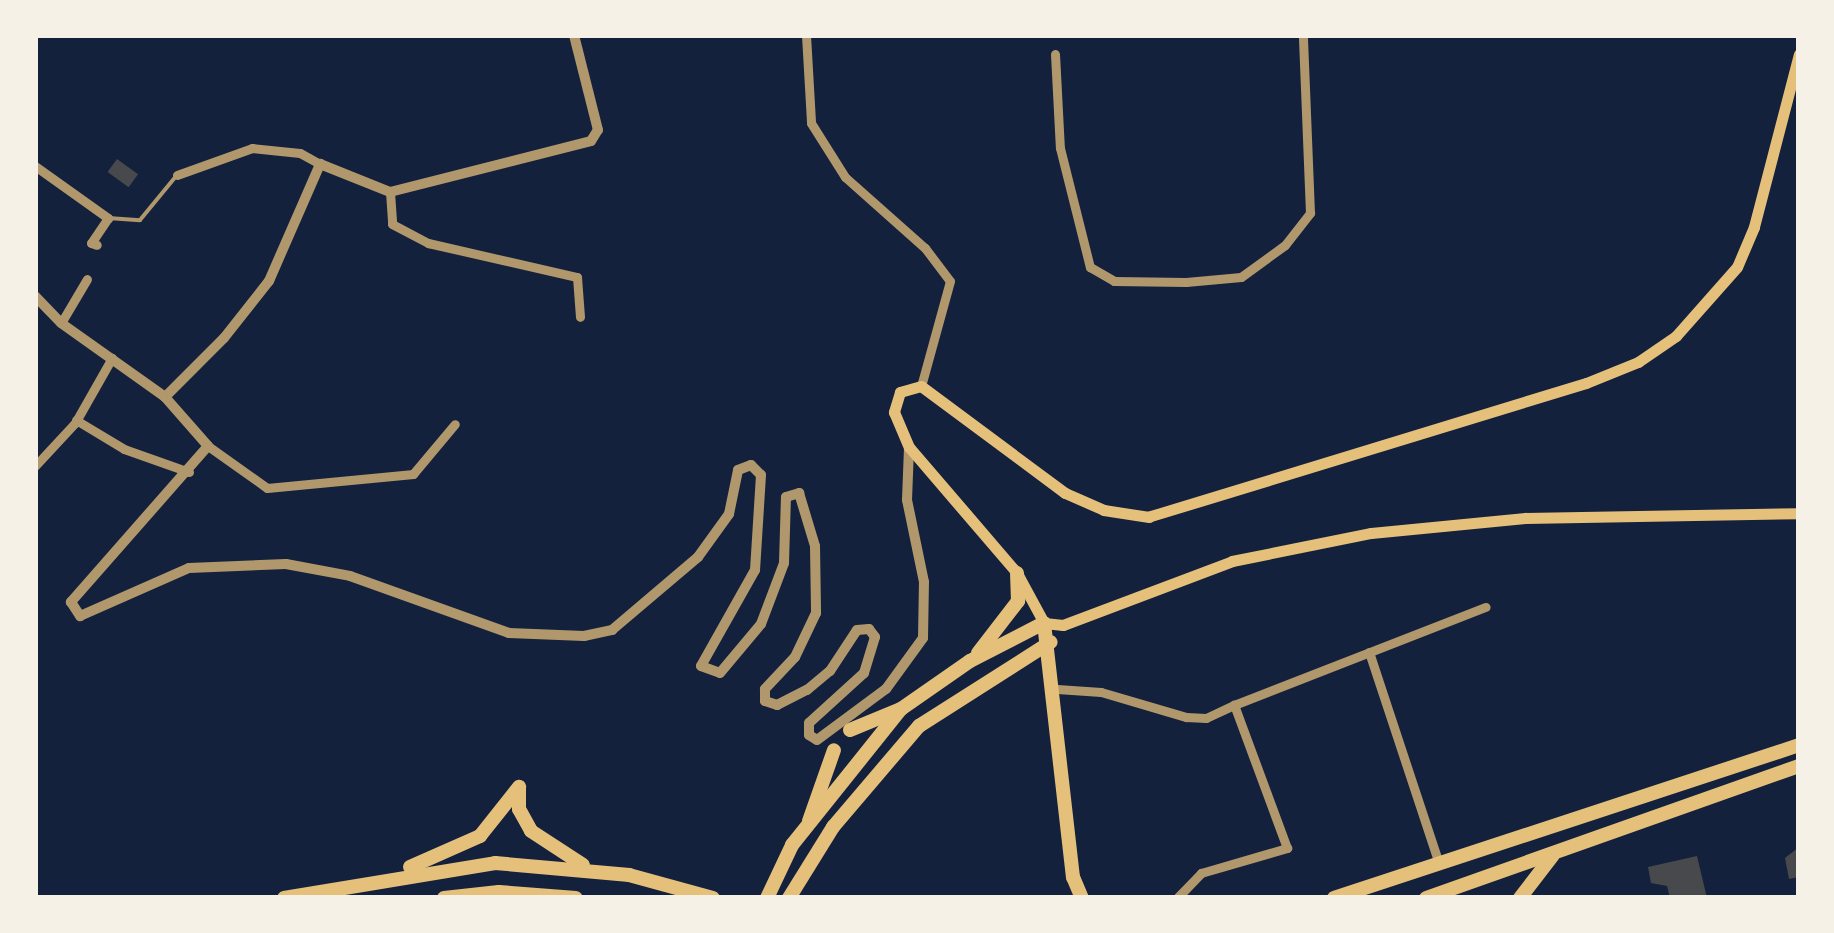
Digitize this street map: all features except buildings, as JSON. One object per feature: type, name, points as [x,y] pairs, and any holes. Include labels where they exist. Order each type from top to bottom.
[{"type":"main road","points":[[1082,898],[1073,877],[1051,642],[1017,573],[908,446],[897,426],[895,399],[908,386],[921,386],[1065,493],[1138,518],[1586,383],[1638,362],[1676,336],[1736,267],[1754,227],[1799,54]]},
{"type":"main road","points":[[850,730],[901,710],[970,662],[1044,624],[1063,625],[1218,566],[1371,533],[1524,518],[1799,513]]},
{"type":"main road","points":[[970,662],[1014,609],[1017,573]]},
{"type":"main road","points":[[792,891],[881,766],[919,726],[1051,642],[1063,625]]},
{"type":"main road","points":[[767,898],[774,877],[809,821],[901,710]]},
{"type":"main road","points":[[1334,898],[1799,745]]},
{"type":"main road","points":[[809,821],[834,750]]},
{"type":"main road","points":[[1426,898],[1799,766]]},
{"type":"main road","points":[[392,876],[480,836],[518,787],[519,809],[531,830],[592,870]]},
{"type":"main road","points":[[1520,898],[1556,852]]},
{"type":"main road","points":[[284,898],[392,876],[495,863],[592,870],[714,898]]},
{"type":"main road","points":[[1068,898],[1073,877]]},
{"type":"main road","points":[[444,898],[576,898]]},
{"type":"street","points":[[177,175],[252,148],[300,153],[390,192],[591,141],[598,130],[574,35]]},
{"type":"street","points":[[806,35],[811,122],[845,177],[925,248],[950,281],[921,386]]},
{"type":"street","points":[[1055,54],[1060,148],[1090,267],[1114,281],[1186,282],[1241,277],[1286,245],[1310,212],[1303,35]]},
{"type":"street","points":[[164,397],[269,281],[320,164]]},
{"type":"street","points":[[35,166],[108,218],[91,243],[97,244]]},
{"type":"street","points":[[390,192],[392,224],[428,242],[577,278],[580,317]]},
{"type":"street","points":[[61,323],[87,279]]},
{"type":"street","points":[[35,296],[61,323],[164,397],[208,446],[256,484],[283,486],[413,474],[455,424]]},
{"type":"street","points":[[35,466],[76,420],[112,358]]},
{"type":"street","points":[[76,420],[124,449],[188,472]]},
{"type":"street","points":[[208,446],[72,602],[74,613],[87,614],[190,568],[286,564],[350,576],[509,633],[584,636],[612,630],[698,557],[729,514],[740,468],[753,466],[760,473],[762,517],[755,570],[701,666],[720,673],[762,624],[784,563],[786,497],[799,492],[815,546],[816,613],[811,633],[767,685],[764,699],[778,706],[807,690],[830,671],[857,630],[869,629],[876,637],[864,674],[809,723],[807,731],[817,740],[886,689],[923,638],[924,582],[906,500],[908,446]]},
{"type":"street","points":[[1056,690],[1101,692],[1186,717],[1206,718],[1486,607]]},
{"type":"street","points":[[1369,652],[1439,864]]},
{"type":"street","points":[[1177,898],[1201,873],[1288,848],[1234,705]]},
{"type":"lane","points":[[108,218],[140,220],[177,175]]}]
